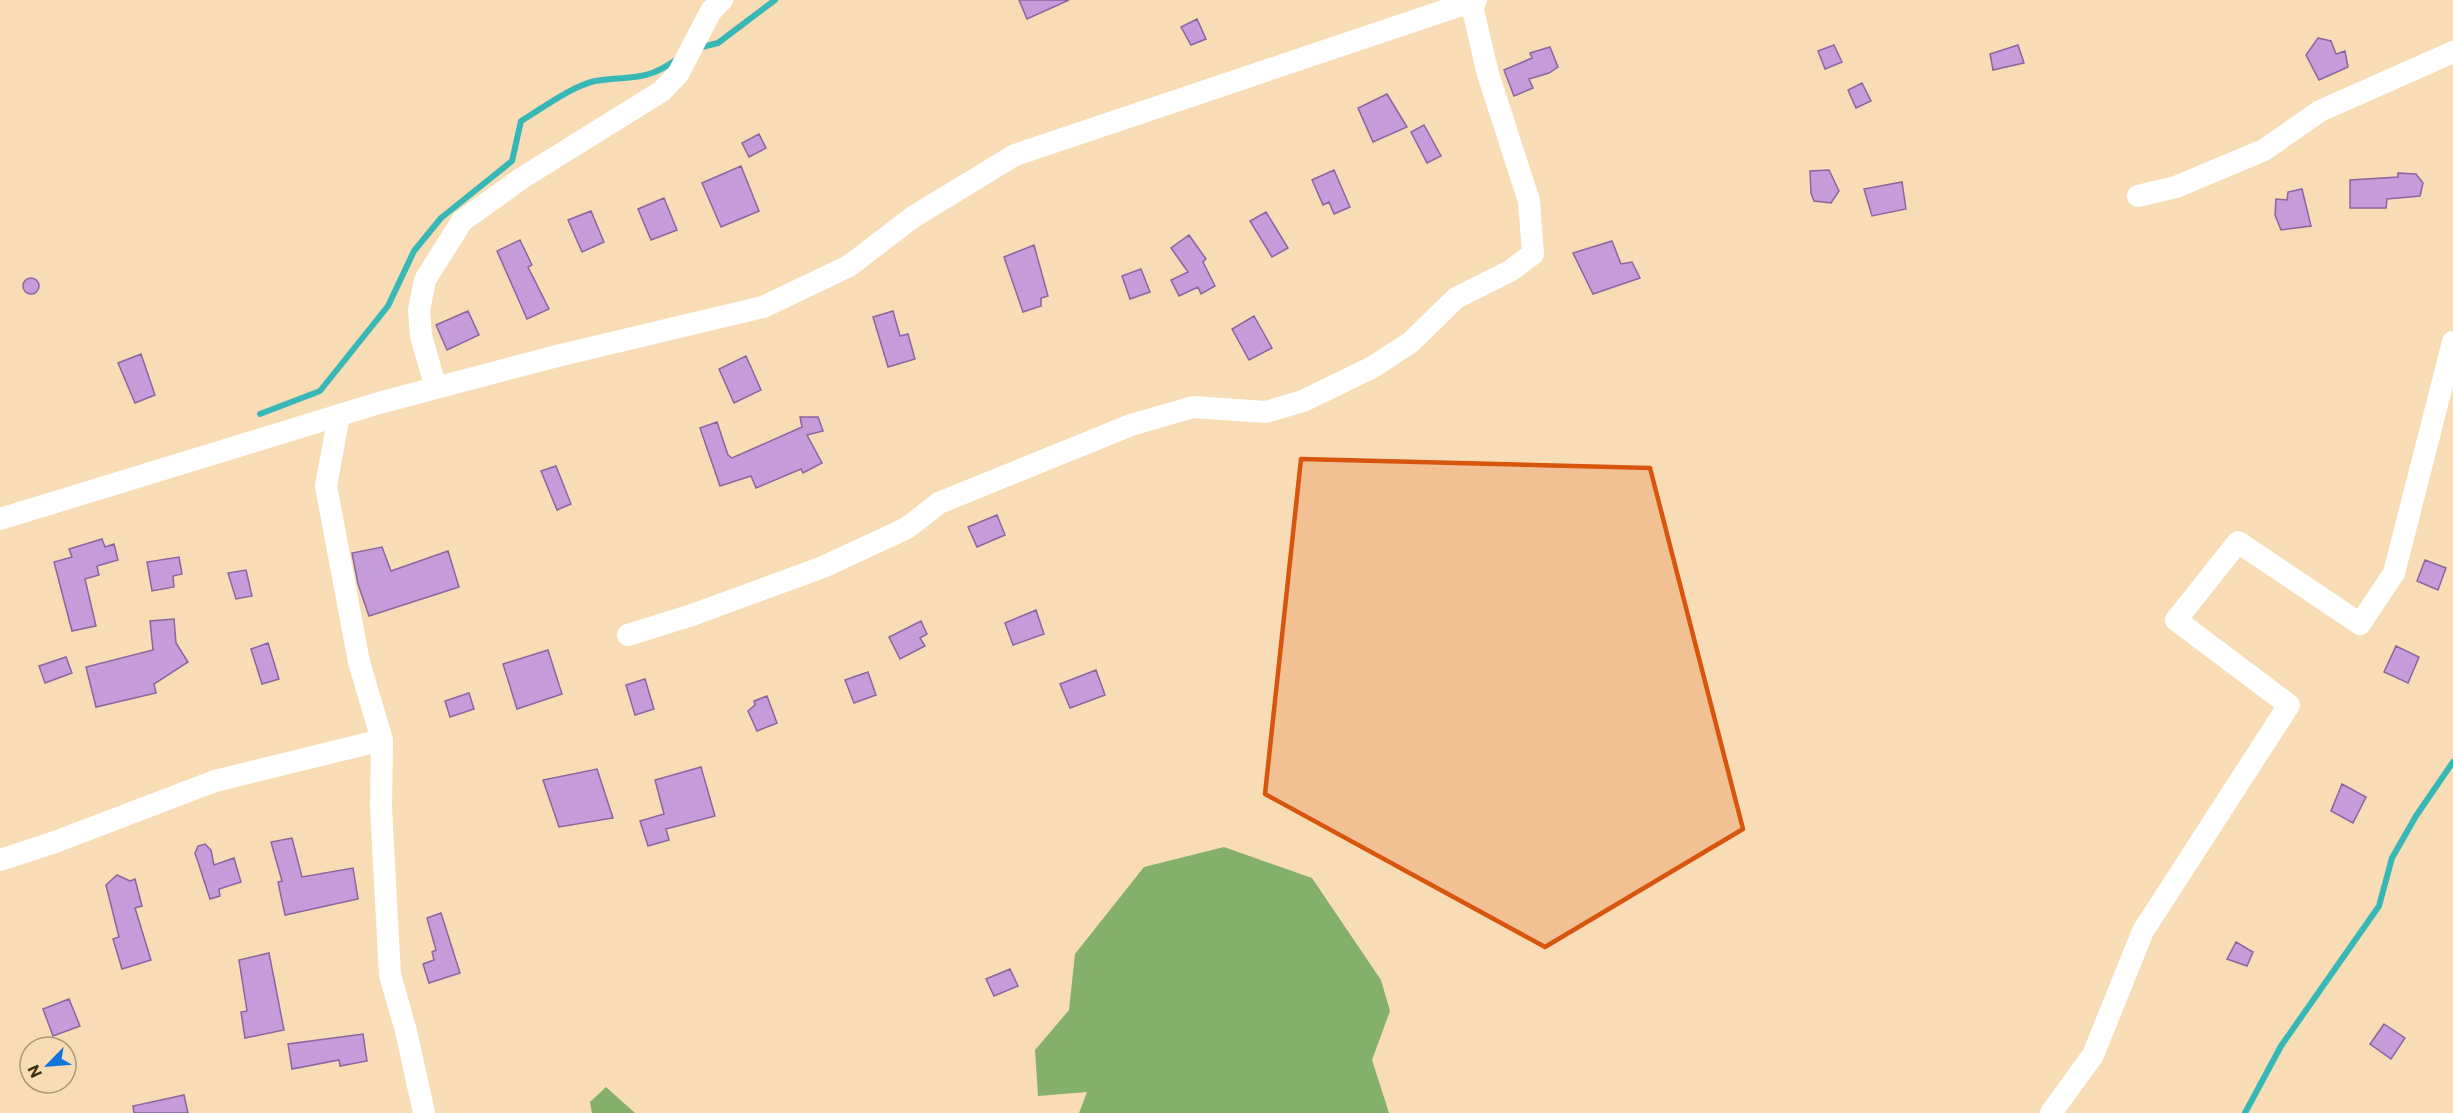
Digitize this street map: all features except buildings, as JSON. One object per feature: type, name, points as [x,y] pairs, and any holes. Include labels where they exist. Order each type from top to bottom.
[{"type":"street","points":[[436,388],[421,336],[418,310],[425,280],[462,221],[522,178],[662,91],[678,74],[711,11],[722,0]]},
{"type":"street","points":[[0,519],[339,415],[436,388],[557,356],[763,307],[849,266],[913,217],[1015,154],[1474,1],[1488,74],[1529,201],[1533,254],[1525,260],[1510,271],[1456,298],[1411,342],[1373,367],[1303,401],[1266,412],[1193,407],[1131,425],[939,502],[907,528],[823,567],[692,615],[628,635]]},
{"type":"street","points":[[2138,196],[2176,187],[2264,150],[2320,111],[2453,51]]},
{"type":"street","points":[[2050,1113],[2093,1055],[2143,931],[2289,705],[2176,620],[2238,542],[2360,624],[2394,573],[2453,342]]},
{"type":"street","points":[[339,415],[326,486],[359,662],[382,740],[381,808],[390,975],[406,1030],[424,1113]]},
{"type":"street","points":[[0,860],[216,781],[382,740]]},
{"type":"highlighted area","points":[[1301,459],[1650,468],[1743,829],[1545,947],[1265,794]]},
{"type":"green space","points":[[1224,847],[1312,878],[1381,980],[1390,1011],[1372,1060],[1389,1113],[1079,1113],[1087,1092],[1038,1096],[1035,1050],[1069,1010],[1075,954],[1144,867]]},
{"type":"green space","points":[[606,1087],[635,1113],[592,1113],[590,1102]]},
{"type":"waterway","points":[[698,48],[718,43],[775,0]]},
{"type":"waterway","points":[[260,414],[320,391],[388,306],[414,251],[441,218],[512,161],[521,121],[586,84],[645,75],[676,60]]},
{"type":"waterway","points":[[2245,1113],[2281,1046],[2379,906],[2392,858],[2416,816],[2453,762]]}]
